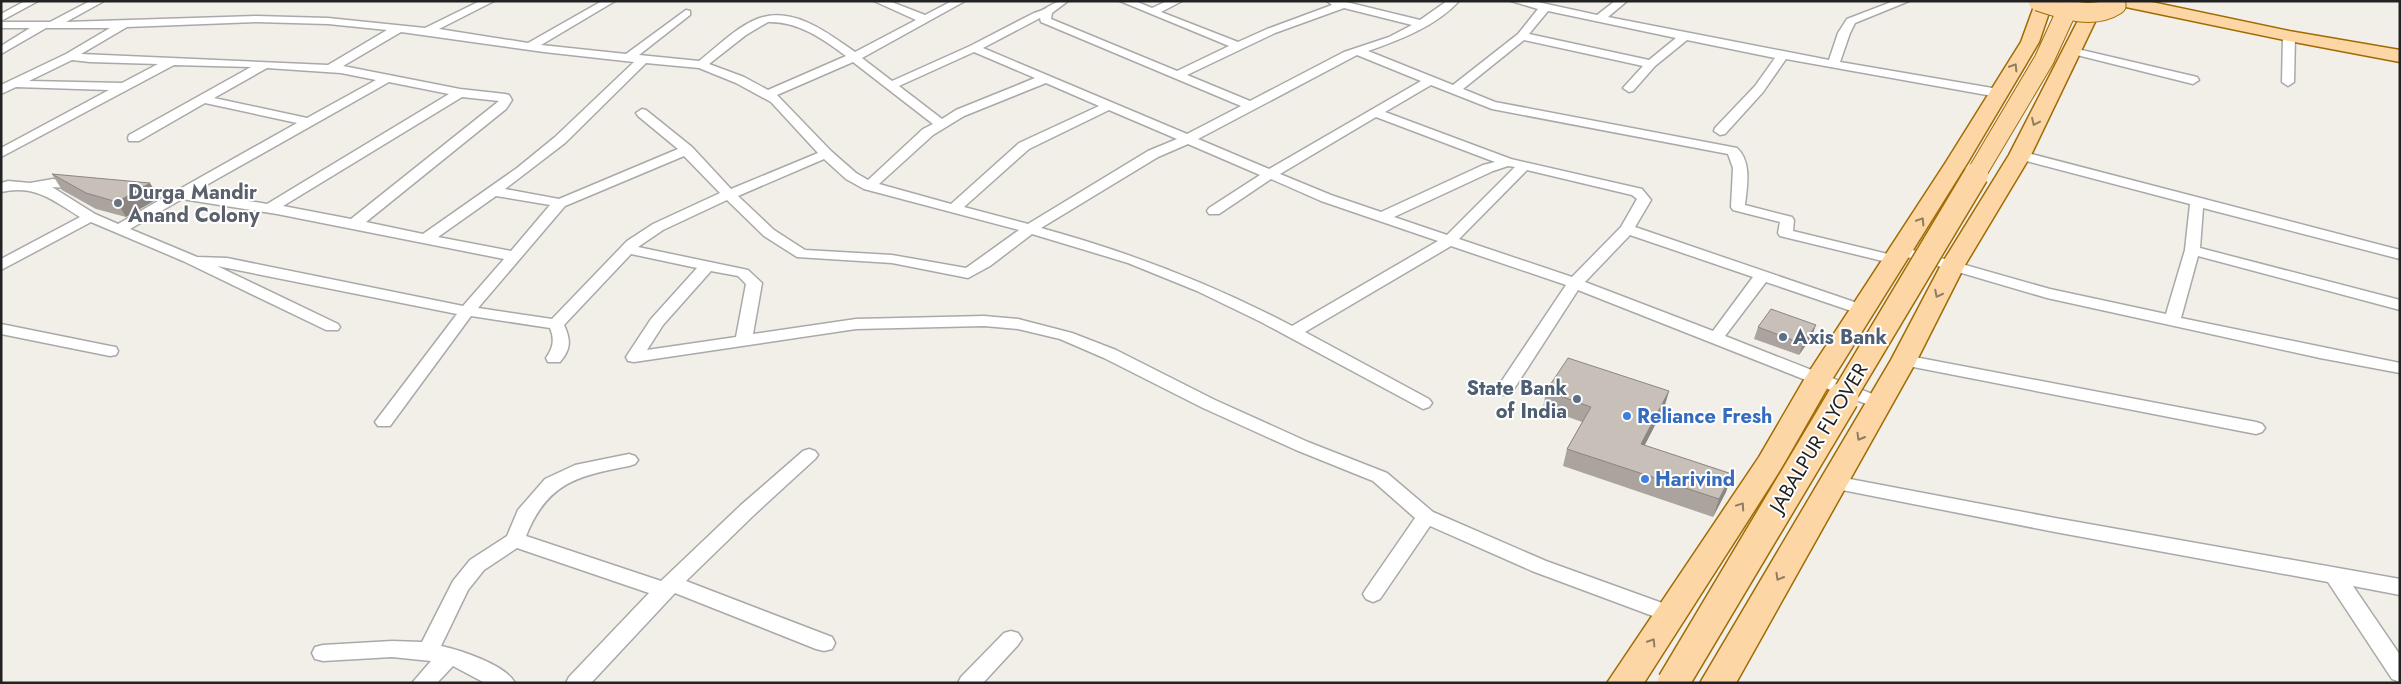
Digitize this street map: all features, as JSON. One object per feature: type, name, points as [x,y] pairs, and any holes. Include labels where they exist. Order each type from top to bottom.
[{"type":"main road","points":[[2038,1],[2090,3],[2227,24],[2400,56]]},
{"type":"main road","points":[[1718,683],[1904,360],[1952,265],[2020,155],[2073,51],[2090,3]]},
{"type":"main road","points":[[1625,683],[1669,614],[1772,462],[1819,378],[1898,256],[2030,42],[2090,3],[2208,24],[2227,24]]},
{"type":"main road","name":"JABALPUR FLYOVER","points":[[1673,683],[2044,60],[2090,3]]},
{"type":"street","points":[[1,18],[33,1]]},
{"type":"street","points":[[1,50],[47,25],[99,1]]},
{"type":"street","points":[[427,30],[489,1]]},
{"type":"street","points":[[530,47],[610,1]]},
{"type":"street","points":[[880,1],[924,19]]},
{"type":"street","points":[[767,95],[854,57],[960,1]]},
{"type":"street","points":[[1063,1],[1047,12],[1045,20],[1251,106]]},
{"type":"street","points":[[1125,1],[1238,46]]},
{"type":"street","points":[[1151,12],[1177,1]]},
{"type":"street","points":[[1328,1],[1422,24]]},
{"type":"street","points":[[642,113],[687,150],[727,195],[789,248],[802,254],[892,259],[968,273],[985,263],[1029,229],[1152,154],[1188,139],[1358,51],[1393,38],[1422,24],[1454,1]]},
{"type":"street","points":[[1516,1],[1783,55],[1998,93]]},
{"type":"street","points":[[1599,18],[1622,1]]},
{"type":"street","points":[[1834,64],[1851,21],[1904,1]]},
{"type":"street","points":[[1177,75],[1271,31],[1342,4]]},
{"type":"street","points":[[1454,90],[1522,36],[1545,7]]},
{"type":"street","points":[[424,239],[494,191],[560,140],[635,59],[686,13]]},
{"type":"street","points":[[890,86],[974,48],[1038,16]]},
{"type":"street","points":[[701,65],[756,23],[768,18],[782,19],[809,28],[840,46],[941,124]]},
{"type":"street","points":[[1,26],[256,19],[328,21],[427,30],[530,47],[701,65],[740,80],[774,99],[826,154],[851,176],[869,186],[1102,250],[1170,274],[1292,332],[1423,403]]},
{"type":"street","points":[[1,90],[70,56],[126,24]]},
{"type":"street","points":[[331,68],[399,28]]},
{"type":"street","points":[[1522,36],[1652,64]]},
{"type":"street","points":[[1629,88],[1652,64],[1685,36]]},
{"type":"street","points":[[2288,82],[2289,36]]},
{"type":"street","points":[[974,48],[1326,198],[1575,283],[1879,403]]},
{"type":"street","points":[[1358,51],[1492,105],[1736,152],[1740,160],[1738,207],[1787,220],[1785,233],[1952,265],[2047,293],[2400,368]]},
{"type":"street","points":[[2073,51],[2193,80]]},
{"type":"street","points":[[1720,131],[1759,89],[1783,55]]},
{"type":"street","points":[[70,56],[90,59],[331,68],[389,77],[460,92],[505,98],[506,100],[353,225]]},
{"type":"street","points":[[1,152],[173,61]]},
{"type":"street","points":[[134,138],[264,64]]},
{"type":"street","points":[[119,229],[389,77]]},
{"type":"street","points":[[869,186],[928,132],[941,124],[960,113],[1047,78]]},
{"type":"street","points":[[1214,211],[1270,174],[1431,80]]},
{"type":"street","points":[[14,84],[127,87]]},
{"type":"street","points":[[270,208],[460,92]]},
{"type":"street","points":[[203,99],[308,122]]},
{"type":"street","points":[[954,209],[1024,146],[1110,106]]},
{"type":"street","points":[[1376,113],[1518,164],[1641,194],[1644,200],[1627,229],[1575,283],[1504,390]]},
{"type":"street","points":[[384,422],[468,311],[560,203],[687,150]]},
{"type":"street","points":[[556,324],[626,249],[658,227],[727,195],[826,154]]},
{"type":"street","points":[[2020,155],[2400,255]]},
{"type":"street","points":[[1382,217],[1488,168],[1518,164]]},
{"type":"street","points":[[1292,332],[1450,240],[1518,164]]},
{"type":"street","points":[[1,188],[8,185],[36,186],[53,183],[92,187]]},
{"type":"street","points":[[36,186],[45,189],[90,217],[194,261],[332,327]]},
{"type":"street","points":[[121,189],[180,194],[270,208],[513,256]]},
{"type":"street","points":[[494,191],[560,203]]},
{"type":"street","points":[[2172,321],[2192,250],[2197,202]]},
{"type":"street","points":[[1,266],[26,250],[90,217]]},
{"type":"street","points":[[1627,229],[1863,310]]},
{"type":"street","points":[[626,249],[743,273],[754,283],[744,339]]},
{"type":"street","points":[[2192,250],[2400,305]]},
{"type":"street","points":[[194,261],[227,262],[468,311],[556,324]]},
{"type":"street","points":[[707,266],[657,322],[634,357],[744,339],[856,324],[984,321],[1018,324],[1066,336],[1110,354],[1217,408],[1380,477],[1426,517],[1539,566],[1669,614]]},
{"type":"street","points":[[1716,338],[1763,275]]},
{"type":"street","points":[[554,358],[561,350],[561,335],[556,324]]},
{"type":"street","points":[[1,329],[110,351]]},
{"type":"street","points":[[1904,360],[2256,428]]},
{"type":"street","points":[[577,683],[668,587],[748,507],[809,455]]},
{"type":"street","points":[[427,653],[460,586],[477,565],[515,540],[525,515],[552,484],[581,469],[629,460]]},
{"type":"street","points":[[1834,482],[2055,525],[2400,587]]},
{"type":"street","points":[[1374,594],[1426,517]]},
{"type":"street","points":[[515,540],[668,587],[824,643]]},
{"type":"street","points":[[2335,576],[2400,673]]},
{"type":"street","points":[[969,683],[1011,639]]},
{"type":"street","points":[[323,653],[388,649],[427,653],[459,660],[504,683]]},
{"type":"street","points":[[423,683],[448,657]]},
{"type":"building","points":[[52,174],[150,183],[117,202],[86,193]]},
{"type":"building","points":[[1771,309],[1816,325],[1803,344],[1758,327]]},
{"type":"building","points":[[1568,358],[1669,391],[1641,444],[1732,474],[1719,499],[1567,449],[1591,407],[1546,391]]},
{"type":"place","name":"Durga Mandir Anand Colony","points":[[118,203]]},
{"type":"place","name":"Axis Bank","points":[[1783,337]]},
{"type":"place","name":"State Bank of India","points":[[1577,399]]},
{"type":"place","name":"Reliance Fresh","points":[[1627,416]]},
{"type":"place","name":"Harivind","points":[[1645,479]]}]
